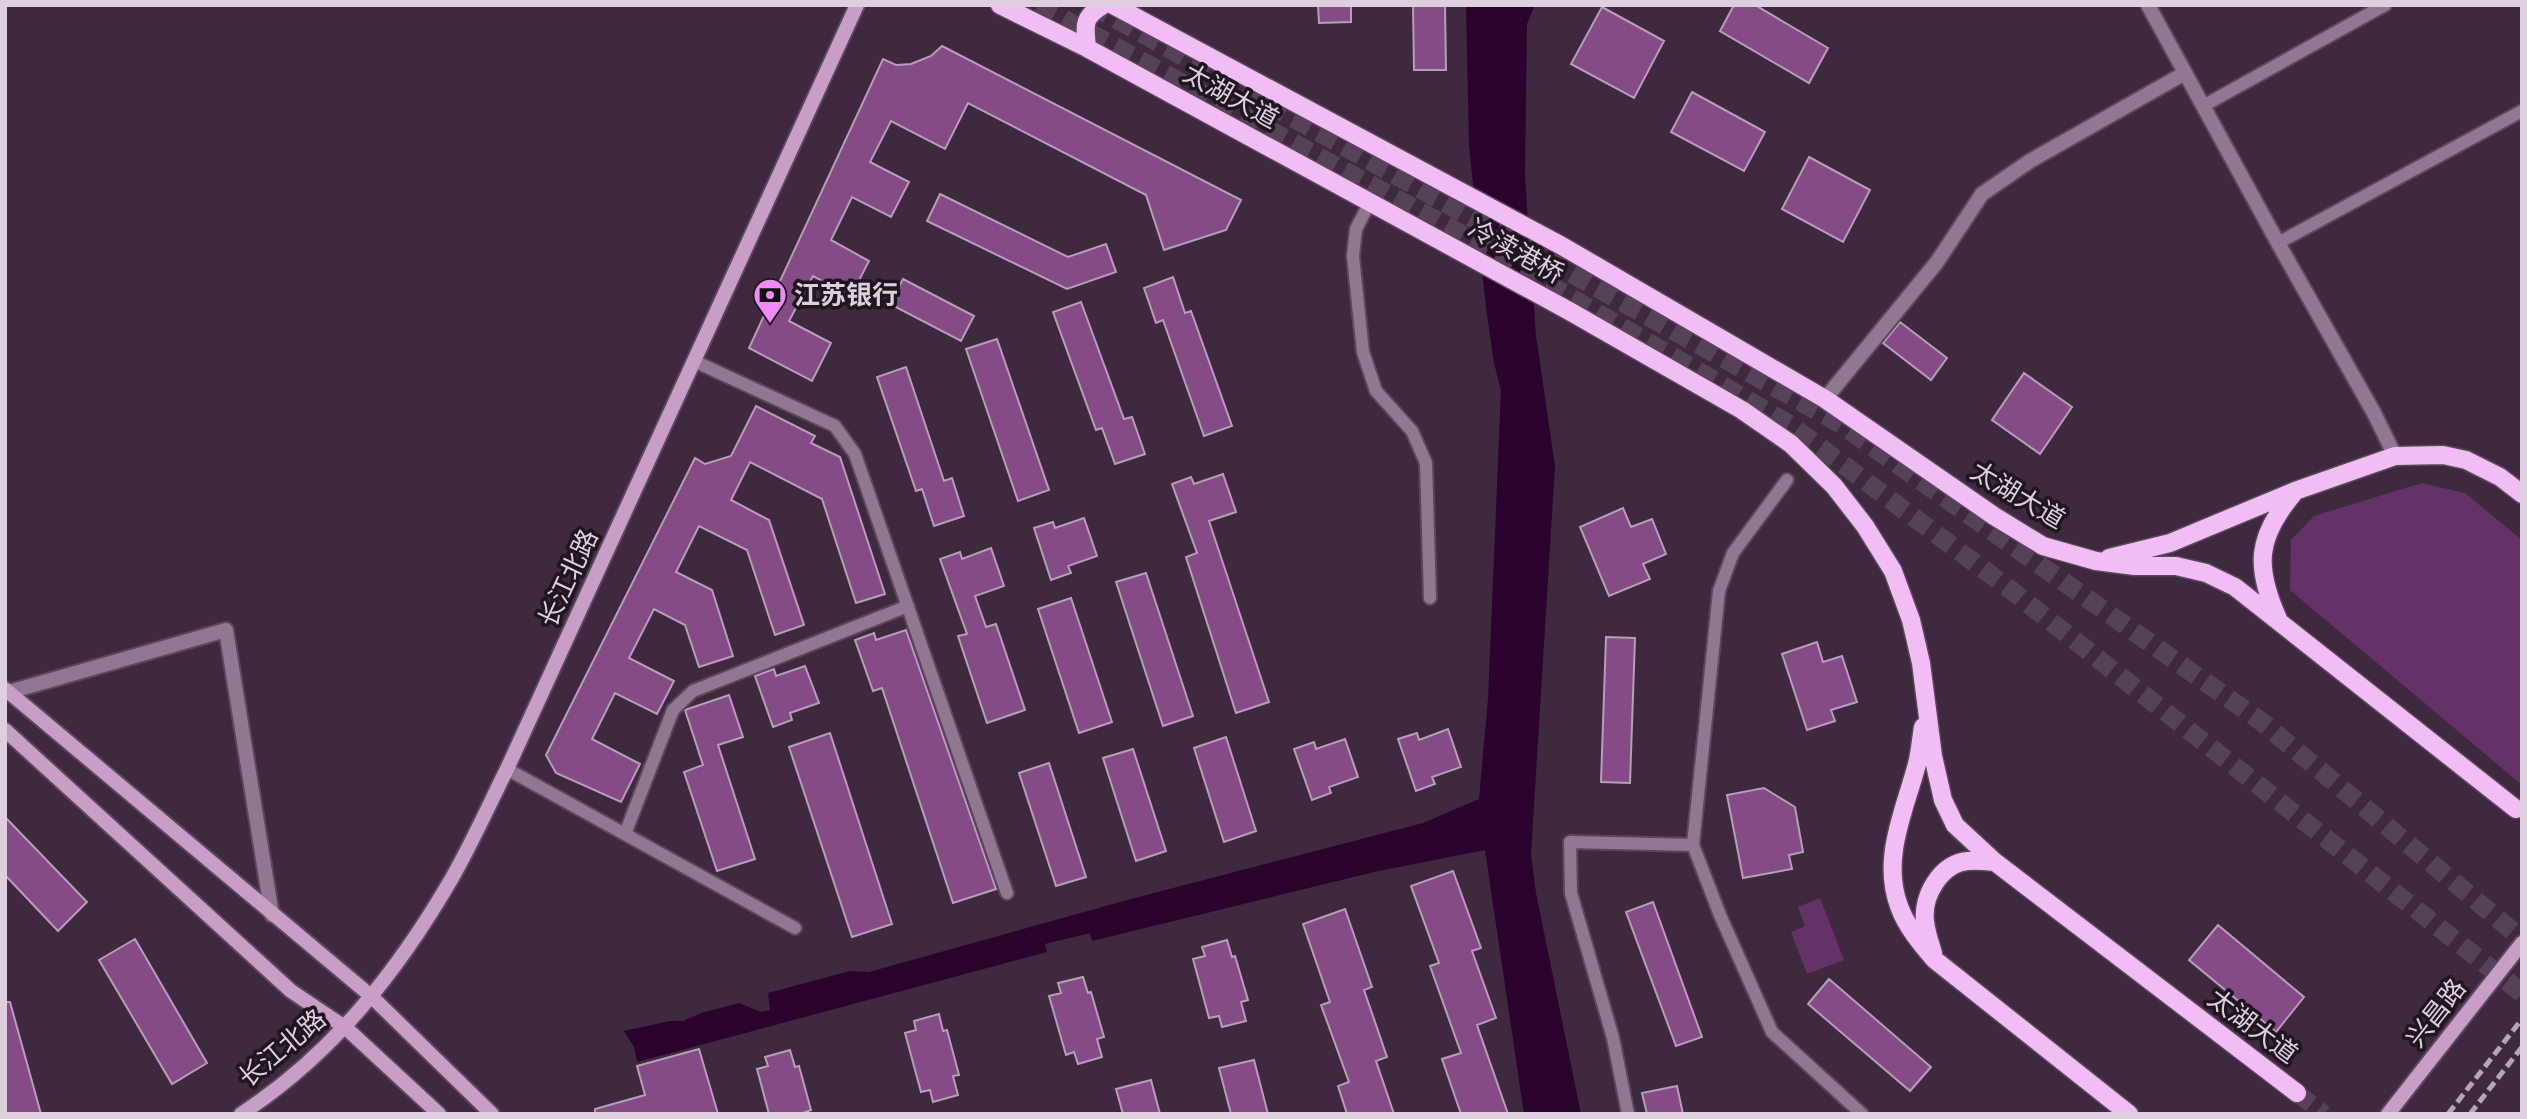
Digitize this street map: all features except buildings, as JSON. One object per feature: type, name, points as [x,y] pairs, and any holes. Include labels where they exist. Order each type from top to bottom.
[{"type":"main road","name":"长江北路","points":[[241,1114],[264,1099],[346,1028],[403,956],[452,877],[507,769],[857,5]]},
{"type":"main road","name":"太湖大道","points":[[1000,5],[1087,48],[1435,237]]},
{"type":"main road","points":[[1087,48],[1085,24],[1091,12],[1103,5]]},
{"type":"main road","name":"太湖大道","points":[[1113,5],[1432,178]]},
{"type":"main road","name":"冷渎港桥","points":[[1432,178],[1562,246]]},
{"type":"main road","name":"冷渎港桥","points":[[1435,237],[1571,312]]},
{"type":"main road","name":"太湖大道","points":[[1562,246],[1825,400],[1994,516],[2043,546],[2096,561],[2134,566],[2176,566],[2206,573],[2235,587],[2516,809]]},
{"type":"main road","name":"太湖大道","points":[[1571,312],[1742,411],[1791,444],[1834,486],[1865,526],[1892,571],[1911,620],[1921,663],[1926,710],[1943,800],[1955,825],[1995,862],[2297,1093]]},
{"type":"main road","points":[[2096,561],[2169,543],[2295,491],[2395,456],[2443,455],[2466,460],[2500,477],[2522,494]]},
{"type":"main road","points":[[2278,620],[2267,594],[2262,566],[2264,543],[2274,517],[2295,491]]},
{"type":"main road","points":[[7,690],[371,996],[492,1114]]},
{"type":"main road","points":[[1926,710],[1917,764],[1895,840],[1891,870],[1899,906],[1916,937],[1935,960],[2129,1114]]},
{"type":"main road","points":[[5,730],[291,992],[346,1028],[439,1114]]},
{"type":"main road","points":[[1935,960],[1925,921],[1926,900],[1935,883],[1946,870],[1958,863],[1995,862]]},
{"type":"main road","name":"兴昌路","points":[[2388,1114],[2522,943]]},
{"type":"street","points":[[2148,5],[2374,413],[2395,456]]},
{"type":"street","points":[[1825,400],[1937,262],[1982,194],[2029,160],[2185,73]]},
{"type":"street","points":[[7,690],[226,630],[272,915]]},
{"type":"lane","points":[[2203,106],[2385,5]]},
{"type":"lane","points":[[2278,243],[2522,111]]},
{"type":"lane","points":[[1370,202],[1356,229],[1353,256],[1363,352],[1376,391],[1412,431],[1426,463],[1430,598]]},
{"type":"lane","points":[[694,361],[835,426],[855,454],[1007,893]]},
{"type":"lane","points":[[1787,480],[1732,553],[1719,591],[1693,845],[1720,915],[1772,1032],[1862,1114]]},
{"type":"lane","points":[[625,834],[673,710],[693,691],[908,606]]},
{"type":"lane","points":[[507,769],[795,928]]},
{"type":"lane","points":[[1628,1114],[1613,1038],[1571,893],[1570,842],[1693,845]]},
{"type":"shaded area","points":[[1466,5],[1535,5],[1527,24],[1525,176],[1536,336],[1555,466],[1531,854],[1536,893],[1581,1114],[1524,1114],[1485,850],[1374,872],[1092,941],[1090,933],[1045,944],[1047,952],[637,1062],[634,1047],[624,1031],[670,1021],[683,1021],[701,1013],[739,1003],[761,1012],[770,1010],[768,993],[850,971],[869,972],[1131,899],[1423,823],[1479,799],[1488,699],[1501,390],[1486,307],[1469,145]]},
{"type":"shaded area","points":[[2422,483],[2465,493],[2522,540],[2522,785],[2290,590],[2291,540],[2314,516]]},
{"type":"shaded area","points":[[1820,898],[1844,960],[1807,974],[1791,932],[1805,926],[1798,907]]},
{"type":"tunnel","points":[[1038,5],[1456,231],[1789,424],[2007,587],[2522,993]]},
{"type":"tunnel","points":[[1091,5],[1839,423],[2262,722],[2522,939]]},
{"type":"tunnel","points":[[2297,1093],[2324,1114]]},
{"type":"railway","points":[[2448,1114],[2522,1019]]},
{"type":"railway","points":[[2470,1114],[2522,1047]]},
{"type":"place","name":"江苏银行","points":[[770,325]]}]
